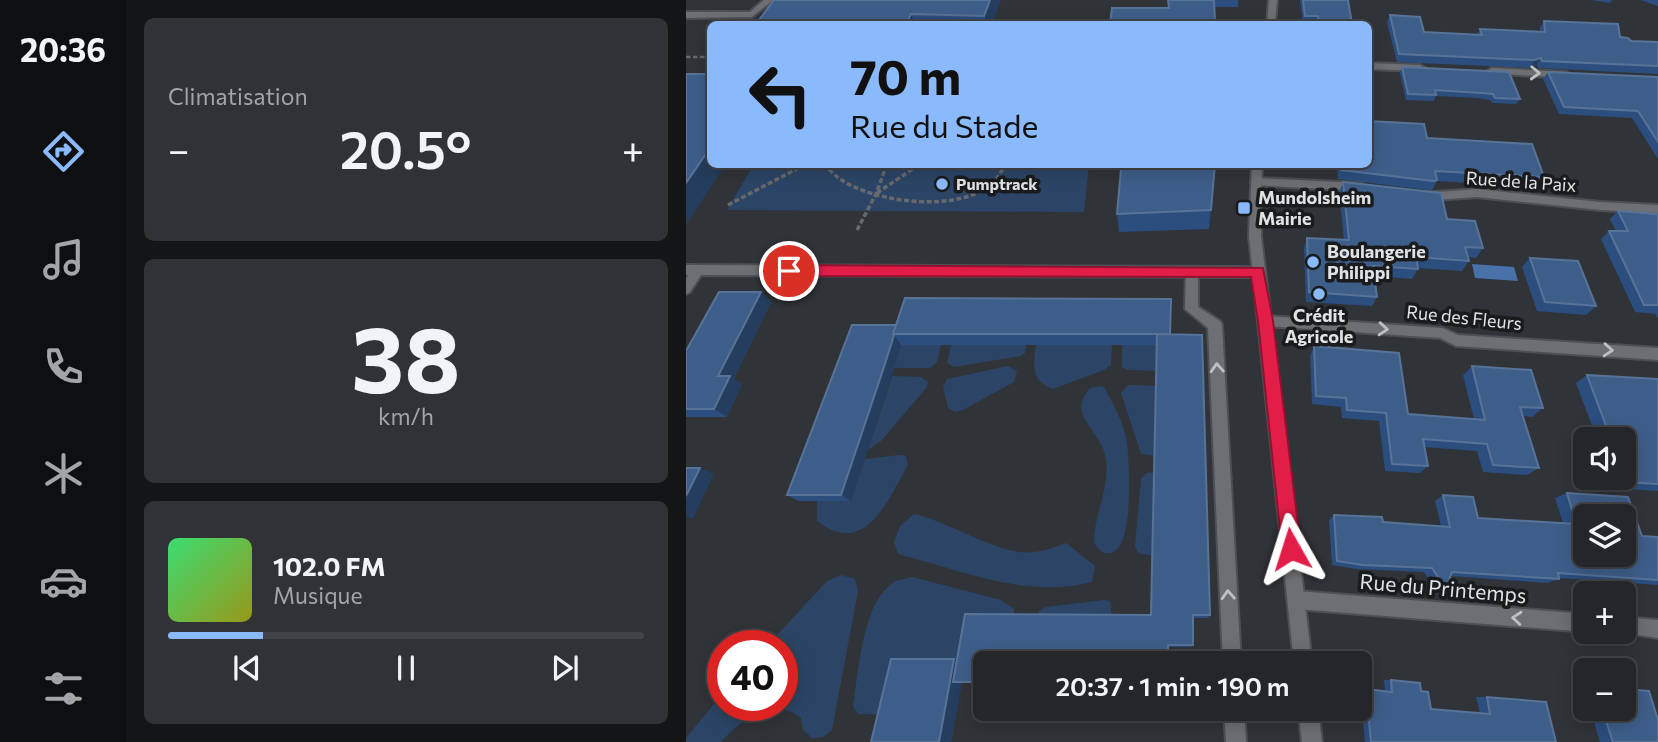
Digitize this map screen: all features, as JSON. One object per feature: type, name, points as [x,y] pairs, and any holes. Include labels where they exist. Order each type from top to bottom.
[{"type":"street","points":[[686,15],[752,14],[769,0]]},
{"type":"street","points":[[1271,21],[1273,0]]},
{"type":"street","points":[[1372,66],[1437,69]]},
{"type":"street","points":[[1478,71],[1573,75]]},
{"type":"street","points":[[1258,168],[1255,236],[1258,272],[1266,321],[1302,651]]},
{"type":"street","points":[[1257,181],[1376,189]]},
{"type":"street","name":"Rue de la Paix","points":[[1414,196],[1477,193],[1600,206],[1658,209]]},
{"type":"street","points":[[686,289],[692,270],[1258,272]]},
{"type":"street","points":[[1192,272],[1192,309],[1215,325],[1231,651]]},
{"type":"street","name":"Rue des Fleurs","points":[[1266,321],[1442,334],[1456,340],[1658,354]]},
{"type":"street","name":"Rue du Printemps","points":[[1297,600],[1573,622]]},
{"type":"street","points":[[1636,627],[1658,629]]},
{"type":"street","points":[[1235,721],[1236,742]]},
{"type":"street","points":[[1309,721],[1312,742]]},
{"type":"path","points":[[686,57],[707,57]]},
{"type":"path","points":[[729,205],[798,168]]},
{"type":"path","points":[[829,168],[850,183],[877,194],[931,203],[964,198],[986,188],[1002,176],[1005,168]]},
{"type":"path","points":[[857,230],[877,194],[886,168]]},
{"type":"path","points":[[877,194],[914,168]]},
{"type":"shaded area","points":[[752,168],[1089,168],[1084,212],[727,210]]},
{"type":"shaded area","points":[[1472,264],[1514,267],[1518,281],[1475,278]]},
{"type":"shaded area","points":[[901,345],[941,345],[937,362],[930,368],[894,368]]},
{"type":"shaded area","points":[[951,345],[1026,345],[1025,353],[1021,356],[954,367],[947,363]]},
{"type":"shaded area","points":[[1036,345],[1112,345],[1111,365],[1053,389],[1041,382],[1035,372]]},
{"type":"shaded area","points":[[1122,345],[1158,345],[1157,371],[1127,370],[1122,367]]},
{"type":"shaded area","points":[[1008,366],[1017,371],[1014,382],[963,410],[955,412],[948,408],[943,386],[947,379]]},
{"type":"shaded area","points":[[892,376],[921,377],[928,382],[927,387],[881,441],[868,450]]},
{"type":"shaded area","points":[[1128,385],[1157,386],[1155,456],[1141,454],[1121,393]]},
{"type":"shaded area","points":[[1104,387],[1118,414],[1126,435],[1128,452],[1127,522],[1118,548],[1110,553],[1100,551],[1094,542],[1105,488],[1105,455],[1086,422],[1081,406],[1090,388]]},
{"type":"shaded area","points":[[906,456],[908,465],[883,508],[862,529],[849,533],[834,531],[817,521],[817,501],[851,500],[865,459]]},
{"type":"shaded area","points":[[1155,472],[1153,556],[1138,553],[1135,546],[1141,478],[1147,473]]},
{"type":"shaded area","points":[[914,514],[991,544],[1021,552],[1042,551],[1066,543],[1095,566],[1092,582],[1068,586],[1019,585],[898,554],[894,542],[900,526]]},
{"type":"shaded area","points":[[841,575],[855,579],[858,591],[832,730],[823,737],[812,738],[803,730],[801,718],[798,716],[798,630],[782,630],[827,581]]},
{"type":"shaded area","points":[[912,577],[1001,600],[1014,609],[1014,617],[977,651],[973,651],[966,661],[893,715],[858,714],[853,706],[860,656],[869,619],[885,590],[896,581]]},
{"type":"shaded area","points":[[1110,601],[1112,617],[1038,617],[1039,611],[1046,607]]},
{"type":"shaded area","points":[[707,712],[707,721],[744,721],[721,742],[686,742],[686,738]]},
{"type":"building","points":[[774,0],[990,0],[984,16],[911,14],[908,21],[758,21]]},
{"type":"building","points":[[1168,0],[1214,0],[1215,21],[1110,21],[1112,8],[1169,8]]},
{"type":"building","points":[[1303,0],[1348,0],[1352,21],[1319,21],[1318,16],[1305,16]]},
{"type":"building","points":[[1390,15],[1420,17],[1424,32],[1482,35],[1480,29],[1545,32],[1544,21],[1618,24],[1620,37],[1631,41],[1658,42],[1658,66],[1542,61],[1541,58],[1534,60],[1399,54]]},
{"type":"building","points":[[1402,67],[1509,72],[1520,99],[1495,98],[1493,94],[1435,90],[1436,95],[1408,94]]},
{"type":"building","points":[[1548,72],[1658,77],[1658,142],[1638,111],[1564,107]]},
{"type":"building","points":[[686,74],[707,74],[707,152],[686,183]]},
{"type":"building","points":[[1372,121],[1424,124],[1427,138],[1532,144],[1544,177],[1435,171],[1437,180],[1433,181],[1341,170],[1372,168]]},
{"type":"building","points":[[1215,168],[1211,210],[1117,214],[1121,169]]},
{"type":"building","points":[[1343,182],[1441,193],[1447,219],[1475,221],[1483,248],[1465,247],[1469,261],[1416,257],[1418,269],[1373,266],[1377,297],[1309,292],[1307,238],[1349,240]]},
{"type":"building","points":[[1618,211],[1658,214],[1658,305],[1644,305],[1609,231],[1628,231]]},
{"type":"building","points":[[1530,258],[1578,261],[1596,306],[1545,302]]},
{"type":"building","points":[[719,292],[761,292],[718,376],[730,376],[714,409],[686,409],[686,351]]},
{"type":"building","points":[[905,298],[1171,299],[1170,334],[1158,334],[1202,335],[1210,615],[1193,615],[1193,645],[1168,645],[1168,651],[973,651],[973,682],[953,682],[965,614],[1151,615],[1157,334],[893,334]]},
{"type":"building","points":[[852,325],[896,325],[841,495],[787,495]]},
{"type":"building","points":[[1314,346],[1399,353],[1408,414],[1485,420],[1472,366],[1531,370],[1543,408],[1520,407],[1539,468],[1493,465],[1487,444],[1423,439],[1428,466],[1392,464],[1386,413],[1347,410],[1346,398],[1316,396]]},
{"type":"building","points":[[1587,375],[1658,379],[1658,484],[1636,483],[1636,427],[1606,427]]},
{"type":"building","points":[[686,468],[700,468],[686,496]]},
{"type":"building","points":[[1567,493],[1628,497],[1631,504],[1573,504],[1573,514]]},
{"type":"building","points":[[1443,495],[1473,497],[1478,518],[1573,524],[1573,567],[1636,567],[1636,519],[1642,536],[1658,537],[1658,580],[1558,573],[1559,579],[1452,572],[1446,589],[1432,568],[1362,565],[1337,561],[1334,515],[1382,517],[1383,522],[1450,527]]},
{"type":"building","points":[[891,659],[954,659],[939,742],[871,742]]},
{"type":"building","points":[[1391,680],[1420,683],[1421,691],[1428,692],[1431,709],[1490,714],[1487,697],[1546,702],[1556,742],[1371,742],[1369,721],[1372,721],[1372,690],[1392,692]]},
{"type":"building","points":[[1636,690],[1649,691],[1658,720],[1658,742],[1613,742],[1606,721],[1636,721]]},
{"type":"place","name":"Pumptrack","points":[[942,184]]},
{"type":"place","name":"Mundolsheim Mairie","points":[[1244,208]]},
{"type":"place","name":"Boulangerie Philippi","points":[[1313,262]]},
{"type":"place","name":"Crédit Agricole","points":[[1319,294]]},
{"type":"route","points":[[789,271],[1258,272],[1266,321],[1291,549]]}]
